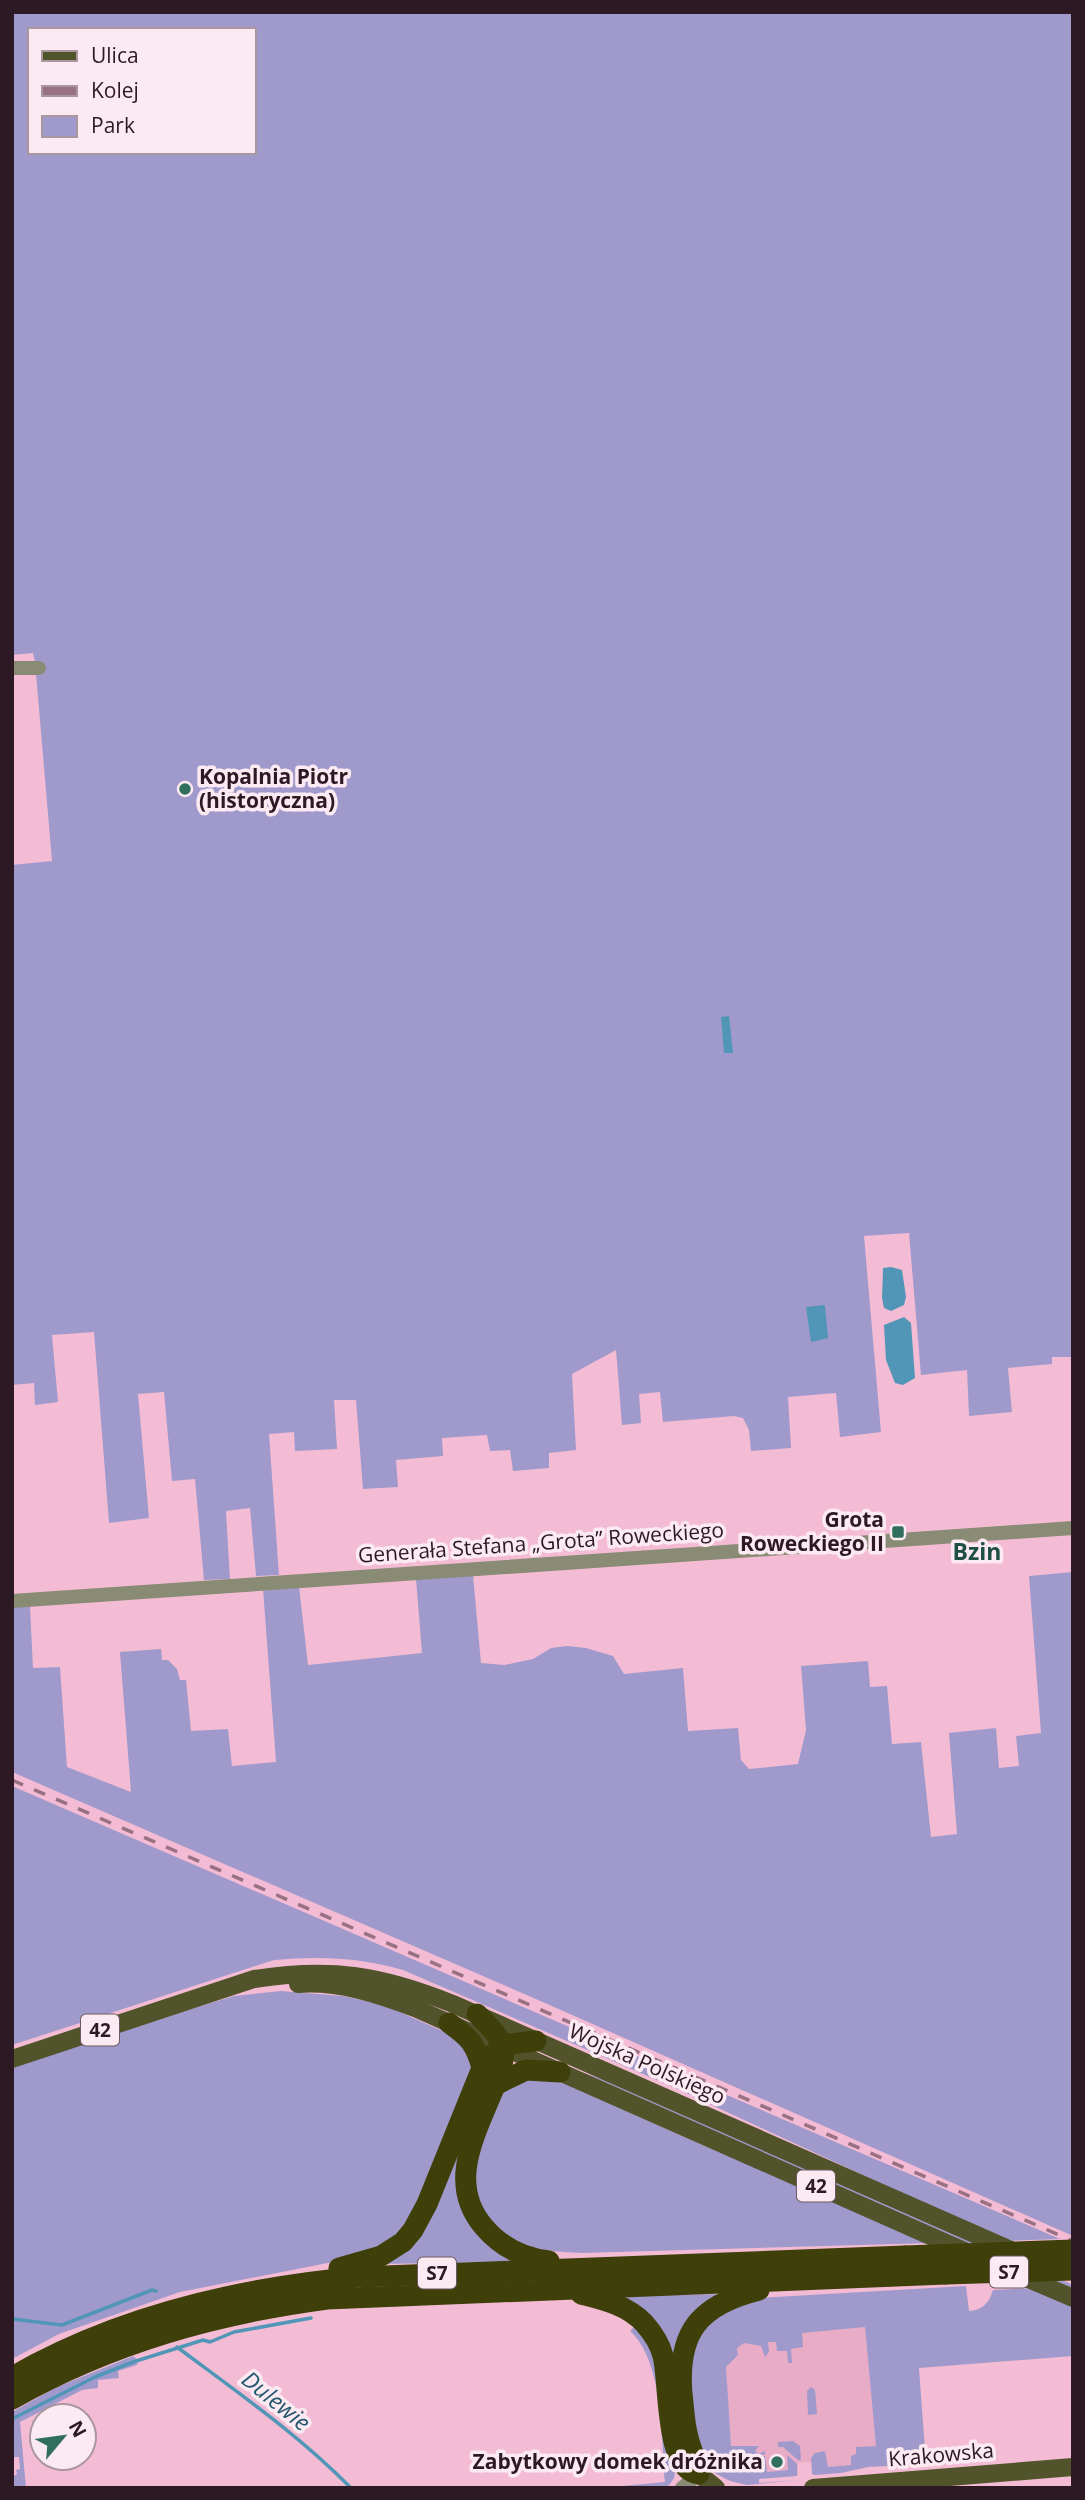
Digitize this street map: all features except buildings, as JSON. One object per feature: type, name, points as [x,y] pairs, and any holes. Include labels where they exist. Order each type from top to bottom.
[{"type":"highway","points":[[477,2014],[494,2030],[503,2058],[465,2163],[465,2182],[472,2208],[491,2234],[515,2252],[537,2260],[594,2268]]},
{"type":"highway","points":[[449,2023],[478,2049],[482,2068]]},
{"type":"highway","points":[[281,2285],[374,2259],[392,2250],[408,2236],[427,2204],[482,2068],[501,2045],[536,2041]]},
{"type":"highway","points":[[495,2085],[526,2070],[560,2072]]},
{"type":"highway","name":"S7","points":[[12,2377],[73,2347],[140,2320],[201,2301],[281,2285],[358,2277],[1073,2250]]},
{"type":"highway","name":"S7","points":[[12,2399],[69,2370],[133,2343],[182,2327],[241,2312],[342,2297],[1073,2270]]},
{"type":"highway","points":[[562,2288],[620,2306],[637,2316],[650,2330],[664,2359],[675,2446],[686,2469],[699,2474],[685,2423],[680,2363],[687,2340],[701,2319],[723,2302],[737,2295],[798,2280]]},
{"type":"main road","name":"Wojska Polskiego","points":[[12,2059],[254,1979],[326,1972],[389,1981],[419,1990],[477,2014],[1073,2278]]},
{"type":"main road","name":"Wojska Polskiego","points":[[187,2001],[258,1987],[318,1984],[343,1986],[382,1995],[1073,2298]]},
{"type":"main road","name":"Krakowska","points":[[813,2488],[930,2483],[1073,2467]]},
{"type":"main road","points":[[699,2474],[716,2488]]},
{"type":"street","points":[[12,668],[39,668]]},
{"type":"street","name":"Generała Stefana „Grota” Roweckiego","points":[[12,1601],[1073,1528]]},
{"type":"street","points":[[682,2488],[699,2474]]},
{"type":"shaded area","points":[[872,2320],[884,2462],[820,2468],[811,2462],[798,2463],[798,2475],[756,2478],[724,2449],[716,2334]]},
{"type":"green space","points":[[12,12],[1073,12],[1073,1357],[1052,1357],[1052,1364],[1008,1368],[1012,1412],[969,1416],[967,1370],[921,1375],[909,1233],[864,1236],[881,1432],[840,1437],[836,1393],[788,1397],[791,1448],[751,1451],[749,1430],[743,1418],[734,1416],[663,1422],[660,1392],[639,1394],[641,1423],[622,1425],[616,1350],[572,1374],[576,1450],[549,1453],[549,1468],[513,1471],[510,1450],[490,1451],[487,1435],[442,1438],[443,1456],[396,1460],[398,1487],[363,1489],[356,1400],[334,1400],[337,1449],[295,1451],[294,1432],[269,1434],[279,1575],[256,1576],[250,1508],[226,1511],[230,1579],[204,1580],[195,1479],[172,1481],[164,1392],[138,1394],[149,1518],[109,1523],[94,1332],[52,1335],[58,1402],[35,1405],[34,1383],[12,1385],[12,865],[52,861],[33,653],[12,655]]},
{"type":"green space","points":[[1073,1572],[1073,2236],[12,1772],[12,1607],[30,1606],[33,1668],[60,1667],[67,1767],[131,1792],[120,1652],[161,1649],[162,1660],[168,1660],[177,1669],[180,1680],[186,1680],[191,1731],[228,1729],[232,1766],[276,1762],[263,1589],[299,1586],[308,1665],[422,1653],[416,1579],[473,1575],[481,1663],[504,1665],[533,1659],[551,1648],[567,1646],[613,1656],[624,1674],[683,1668],[688,1731],[738,1728],[741,1760],[749,1769],[798,1764],[806,1730],[801,1666],[868,1661],[870,1687],[887,1686],[892,1744],[921,1742],[931,1837],[957,1834],[949,1733],[996,1728],[999,1768],[1019,1766],[1016,1736],[1041,1733],[1029,1576]]},
{"type":"green space","points":[[12,1786],[1060,2239],[1005,2241],[673,2087],[403,1970],[370,1962],[323,1958],[274,1960],[12,2045]]},
{"type":"green space","points":[[281,1991],[343,1996],[384,2005],[454,2036],[476,2062],[416,2214],[391,2243],[348,2259],[180,2292],[59,2334],[12,2359],[12,2063],[234,1996]]},
{"type":"green space","points":[[493,2065],[456,2171],[515,2262],[379,2264],[393,2258]]},
{"type":"green space","points":[[584,2073],[608,2081],[1073,2285],[1073,2291]]},
{"type":"green space","points":[[543,2078],[566,2084],[932,2243],[582,2253],[542,2250],[523,2245],[490,2222],[474,2196],[472,2182],[477,2154],[504,2091],[519,2082]]},
{"type":"green space","points":[[966,2286],[969,2311],[985,2305],[993,2290],[1035,2288],[1073,2305],[1073,2356],[919,2368],[926,2464],[868,2467],[815,2475],[812,2474],[811,2458],[815,2453],[825,2451],[828,2467],[851,2465],[851,2456],[856,2454],[856,2447],[876,2446],[865,2327],[802,2333],[803,2347],[791,2349],[792,2363],[788,2363],[787,2351],[777,2351],[776,2342],[768,2342],[769,2352],[765,2357],[761,2346],[744,2343],[737,2348],[738,2355],[726,2367],[731,2446],[759,2446],[755,2451],[759,2454],[765,2451],[765,2454],[751,2457],[749,2463],[754,2465],[765,2456],[767,2472],[788,2470],[787,2455],[797,2464],[797,2476],[759,2479],[759,2483],[800,2480],[747,2485],[730,2481],[711,2471],[703,2462],[694,2442],[690,2352],[702,2330],[719,2315],[756,2298]]},
{"type":"green space","points":[[725,2294],[670,2364],[611,2296]]},
{"type":"green space","points":[[636,2325],[652,2346],[675,2472],[667,2488],[622,2488],[665,2482],[659,2402],[649,2361],[630,2331]]},
{"type":"green space","points":[[133,2356],[138,2360],[137,2365],[118,2371],[119,2378],[98,2380],[98,2388],[82,2390],[59,2402],[30,2402],[57,2387]]},
{"type":"green space","points":[[811,2387],[815,2390],[817,2414],[808,2415],[807,2391]]},
{"type":"green space","points":[[28,2403],[28,2418],[20,2422],[26,2488],[12,2488],[12,2477],[17,2474],[16,2470],[20,2469],[19,2457],[12,2457],[12,2412]]},
{"type":"green space","points":[[793,2441],[800,2446],[801,2460],[783,2447],[778,2447],[778,2442]]},
{"type":"water","points":[[729,1016],[733,1053],[724,1053],[721,1017]]},
{"type":"water","points":[[883,1268],[902,1270],[906,1297],[904,1305],[891,1311],[884,1308],[882,1298]]},
{"type":"water","points":[[823,1305],[828,1338],[811,1342],[806,1307]]},
{"type":"water","points":[[904,1317],[911,1323],[915,1378],[903,1385],[895,1383],[886,1360],[884,1325]]},
{"type":"waterway","name":"Dulewie","points":[[12,2319],[62,2325],[152,2290],[156,2291]]},
{"type":"waterway","points":[[12,2419],[95,2377],[133,2362],[203,2340],[210,2342],[234,2332],[311,2318]]},
{"type":"waterway","name":"Dulewie","points":[[177,2347],[288,2432],[351,2488]]},
{"type":"railway","points":[[12,1780],[1073,2241]]},
{"type":"place","name":"Kopalnia Piotr (historyczna)","points":[[185,789]]},
{"type":"place","name":"Grota Roweckiego II","points":[[898,1532]]},
{"type":"place","name":"Zabytkowy domek dróżnika","points":[[777,2462]]},
{"type":"district","name":"Bzin","points":[[977,1552]]}]
